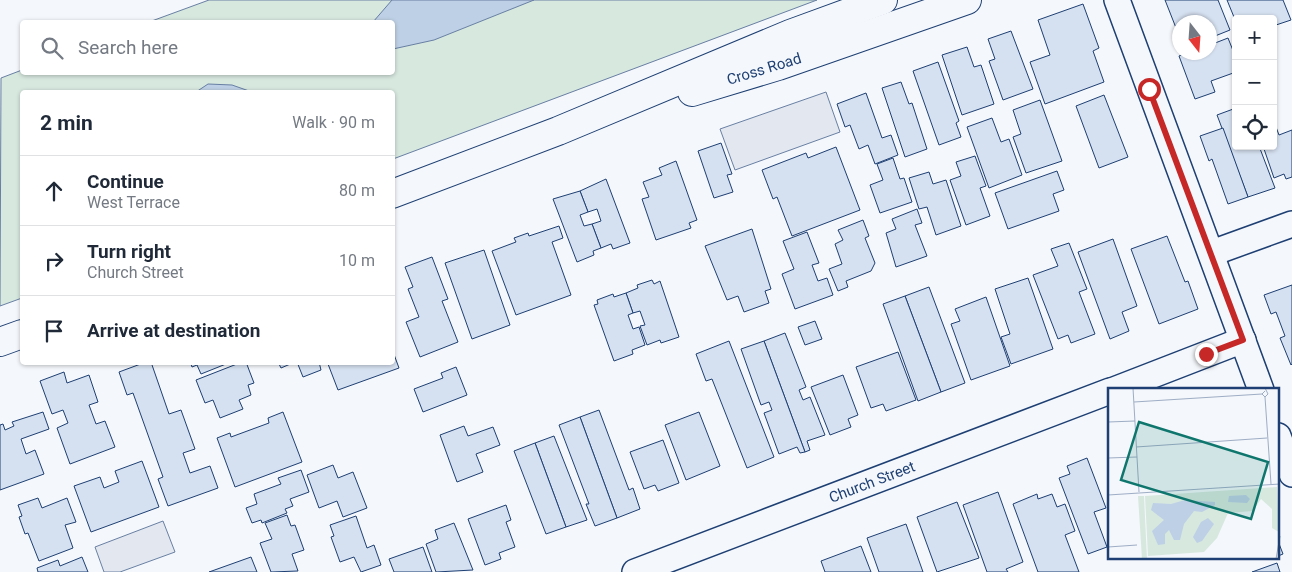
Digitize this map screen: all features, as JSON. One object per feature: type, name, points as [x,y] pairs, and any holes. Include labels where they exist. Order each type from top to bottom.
[{"type":"highway","name":"Cross Road","points":[[395,193],[558,131],[790,34],[883,0]]},
{"type":"highway","name":"Cross Road","points":[[558,131],[778,66],[967,0]]},
{"type":"highway","points":[[0,342],[20,335]]},
{"type":"street","points":[[1117,0],[1260,388]]},
{"type":"street","points":[[1212,253],[1292,224]]},
{"type":"street","points":[[1119,388],[1243,340]]},
{"type":"street","name":"Church Street","points":[[635,572],[1108,392]]},
{"type":"street","points":[[1280,441],[1292,474]]},
{"type":"shaded area","points":[[209,0],[817,0],[395,158],[395,90],[20,90],[20,299],[0,306],[1,78],[20,71],[20,75],[395,75],[395,20],[154,20]]},
{"type":"shaded area","points":[[826,92],[840,132],[735,170],[720,129]]},
{"type":"shaded area","points":[[163,521],[175,552],[120,572],[104,572],[95,547]]},
{"type":"water","points":[[392,0],[534,0],[434,40],[395,49],[395,20],[375,20]]},
{"type":"water","points":[[208,84],[232,85],[246,90],[199,90]]},
{"type":"building","points":[[1165,0],[1218,0],[1230,30],[1217,35],[1217,15],[1172,15],[1172,18]]},
{"type":"building","points":[[1227,0],[1283,0],[1291,20],[1277,25],[1277,15],[1233,15]]},
{"type":"building","points":[[1083,4],[1099,48],[1093,51],[1104,82],[1045,104],[1030,62],[1050,55],[1038,20]]},
{"type":"building","points":[[1011,31],[1033,89],[1003,100],[989,61],[995,59],[988,39]]},
{"type":"building","points":[[1228,38],[1232,48],[1232,73],[1211,81],[1215,92],[1195,99],[1180,60],[1217,60],[1217,42]]},
{"type":"building","points":[[967,47],[974,67],[981,65],[994,104],[962,115],[942,55]]},
{"type":"building","points":[[938,62],[959,121],[956,123],[961,137],[939,145],[913,71]]},
{"type":"building","points":[[901,82],[909,104],[912,103],[927,149],[905,157],[882,88]]},
{"type":"building","points":[[866,93],[882,138],[891,135],[898,155],[875,164],[868,145],[859,149],[850,125],[845,127],[837,104]]},
{"type":"building","points":[[1104,95],[1128,157],[1099,168],[1076,106]]},
{"type":"building","points":[[1040,100],[1062,161],[1026,173],[1013,137],[1021,134],[1013,110]]},
{"type":"building","points":[[1232,109],[1232,150],[1261,150],[1275,188],[1248,197],[1217,115]]},
{"type":"building","points":[[992,118],[1001,142],[1009,139],[1022,175],[989,188],[967,127]]},
{"type":"building","points":[[1223,128],[1248,197],[1228,204],[1212,159],[1209,161],[1200,136]]},
{"type":"building","points":[[1277,130],[1279,135],[1292,130],[1292,177],[1286,179],[1284,174],[1274,178],[1264,150],[1277,150]]},
{"type":"building","points":[[721,143],[732,174],[727,175],[733,192],[714,198],[698,151]]},
{"type":"building","points":[[836,147],[860,210],[792,236],[777,197],[773,199],[762,170],[806,153],[808,158]]},
{"type":"building","points":[[975,156],[986,186],[980,188],[990,216],[966,225],[950,180],[961,176],[956,162]]},
{"type":"building","points":[[893,158],[900,179],[904,178],[912,202],[880,213],[870,185],[883,180],[877,164]]},
{"type":"building","points":[[676,161],[697,220],[689,223],[691,228],[656,240],[642,199],[649,197],[643,182],[662,175],[659,168]]},
{"type":"building","points":[[1057,171],[1064,190],[1053,194],[1059,211],[1008,229],[995,193]]},
{"type":"building","points":[[929,172],[933,184],[946,180],[961,226],[936,235],[927,207],[919,209],[909,178]]},
{"type":"building","points":[[606,179],[630,243],[613,249],[611,244],[601,248],[592,224],[601,221],[597,209],[588,212],[580,191]]},
{"type":"building","points":[[580,191],[588,212],[580,215],[584,226],[592,224],[601,248],[593,251],[594,255],[577,262],[553,199]]},
{"type":"building","points":[[917,209],[922,223],[915,225],[927,256],[896,267],[886,233],[896,229],[892,219]]},
{"type":"building","points":[[863,220],[869,236],[865,238],[875,263],[871,271],[846,281],[848,287],[838,291],[829,269],[842,264],[835,244],[843,240],[838,230]]},
{"type":"building","points":[[559,226],[563,238],[552,242],[571,295],[516,315],[492,251],[516,242],[514,238],[528,233],[529,236]]},
{"type":"building","points":[[752,229],[771,289],[765,291],[769,303],[744,312],[738,296],[727,300],[705,246]]},
{"type":"building","points":[[807,232],[819,263],[812,265],[818,281],[827,278],[833,295],[795,309],[782,274],[794,269],[783,241]]},
{"type":"building","points":[[1167,236],[1185,282],[1188,281],[1198,309],[1159,324],[1131,249]]},
{"type":"building","points":[[1113,239],[1137,306],[1122,312],[1129,331],[1110,339],[1078,252]]},
{"type":"building","points":[[1069,243],[1087,289],[1079,292],[1095,334],[1071,343],[1068,335],[1058,339],[1033,275],[1058,266],[1051,249]]},
{"type":"building","points":[[484,250],[510,325],[472,339],[445,263]]},
{"type":"building","points":[[432,257],[448,299],[442,301],[458,342],[420,357],[406,322],[419,317],[408,289],[413,287],[405,267]]},
{"type":"building","points":[[1028,278],[1053,349],[1011,364],[1001,337],[1010,334],[995,289]]},
{"type":"building","points":[[652,280],[654,284],[660,281],[679,337],[661,343],[660,340],[647,345],[640,326],[645,325],[640,311],[633,313],[626,293],[638,288],[637,285]]},
{"type":"building","points":[[1292,285],[1291,365],[1280,338],[1285,336],[1276,312],[1271,314],[1264,295]]},
{"type":"building","points":[[929,287],[965,383],[941,392],[905,296]]},
{"type":"building","points":[[626,293],[633,313],[628,315],[633,329],[639,327],[645,345],[632,350],[633,354],[614,361],[594,305],[598,304],[597,300],[613,294],[614,297]]},
{"type":"building","points":[[905,296],[941,392],[918,401],[883,304]]},
{"type":"building","points":[[986,297],[1010,366],[971,380],[951,324],[960,321],[955,309]]},
{"type":"building","points":[[815,321],[822,339],[805,345],[798,327]]},
{"type":"building","points":[[785,333],[806,387],[799,390],[803,400],[810,397],[825,435],[807,441],[810,450],[805,452],[764,341]]},
{"type":"building","points":[[729,341],[774,457],[747,468],[712,379],[706,381],[696,354]]},
{"type":"building","points":[[764,341],[805,452],[800,453],[797,447],[779,454],[764,413],[772,410],[769,402],[761,405],[741,349]]},
{"type":"building","points":[[898,352],[916,400],[886,411],[883,404],[871,408],[856,367]]},
{"type":"building","points":[[395,357],[399,368],[338,390],[328,365],[395,365]]},
{"type":"building","points":[[138,365],[152,365],[169,414],[181,410],[195,449],[183,453],[190,473],[210,466],[218,488],[168,506],[158,479],[163,477],[133,393],[127,395],[119,372]]},
{"type":"building","points":[[197,365],[224,365],[201,374]]},
{"type":"building","points":[[234,365],[247,365],[254,383],[248,385],[251,395],[239,400],[243,409],[220,418],[213,400],[205,403],[196,380]]},
{"type":"building","points":[[298,365],[320,365],[321,370],[303,377]]},
{"type":"building","points":[[456,367],[467,395],[423,412],[414,389],[443,378],[441,373]]},
{"type":"building","points":[[64,372],[67,383],[89,375],[98,402],[89,405],[96,424],[105,421],[115,447],[70,464],[57,428],[68,423],[63,410],[52,414],[40,381]]},
{"type":"building","points":[[843,375],[858,415],[848,419],[851,427],[830,435],[811,387]]},
{"type":"building","points":[[599,410],[629,490],[633,488],[640,509],[617,518],[580,417]]},
{"type":"building","points":[[43,412],[49,429],[21,439],[26,454],[35,450],[44,474],[0,490],[0,425],[3,424],[5,430],[14,426],[12,422]]},
{"type":"building","points":[[283,412],[302,462],[235,487],[217,438],[230,433],[231,437],[269,423],[268,418]]},
{"type":"building","points":[[699,412],[720,466],[686,480],[665,425]]},
{"type":"building","points":[[580,417],[617,518],[595,526],[586,504],[589,504],[559,425]]},
{"type":"building","points":[[464,426],[468,436],[493,427],[500,445],[476,454],[483,472],[457,482],[440,435]]},
{"type":"building","points":[[554,436],[587,520],[566,527],[535,443]]},
{"type":"building","points":[[663,440],[679,483],[658,491],[655,485],[644,489],[630,452]]},
{"type":"building","points":[[535,443],[566,527],[546,534],[514,451]]},
{"type":"building","points":[[1087,458],[1106,508],[1094,512],[1107,547],[1088,554],[1059,478],[1070,474],[1067,466]]},
{"type":"building","points":[[142,461],[159,507],[91,532],[74,486],[100,477],[104,488],[119,482],[115,471]]},
{"type":"building","points":[[333,465],[338,478],[353,472],[367,508],[343,517],[337,501],[319,508],[307,475]]},
{"type":"building","points":[[301,470],[309,492],[290,499],[293,506],[285,509],[287,513],[262,523],[261,520],[252,523],[246,508],[257,504],[254,494],[281,484],[278,478]]},
{"type":"building","points":[[998,492],[1023,562],[1006,569],[1008,572],[987,572],[963,505]]},
{"type":"building","points":[[1037,494],[1038,499],[1052,494],[1057,507],[1065,504],[1075,531],[1065,535],[1079,572],[1038,572],[1013,504]]},
{"type":"building","points":[[38,498],[42,508],[67,498],[76,522],[65,525],[73,548],[39,561],[28,533],[25,534],[19,517],[22,516],[18,505]]},
{"type":"building","points":[[957,502],[979,558],[937,572],[917,517]]},
{"type":"building","points":[[506,505],[511,520],[506,522],[515,547],[499,553],[501,559],[485,565],[468,519]]},
{"type":"building","points":[[287,515],[291,526],[295,525],[304,550],[292,554],[298,571],[271,572],[260,543],[272,539],[265,523]]},
{"type":"building","points":[[356,516],[367,548],[374,545],[381,565],[361,572],[354,557],[340,562],[331,537],[334,536],[330,525]]},
{"type":"building","points":[[454,523],[473,570],[436,572],[426,544],[438,539],[435,530]]},
{"type":"building","points":[[906,524],[923,572],[879,572],[867,538]]},
{"type":"building","points":[[861,546],[871,572],[825,572],[821,561]]},
{"type":"building","points":[[423,547],[432,572],[394,572],[389,559]]},
{"type":"building","points":[[82,557],[88,572],[38,572],[37,568],[58,560],[60,566]]},
{"type":"building","points":[[251,557],[257,572],[209,572]]},
{"type":"building","points":[[1277,563],[1280,572],[1252,572]]},
{"type":"route","points":[[1149,89],[1243,340],[1206,354]]}]
